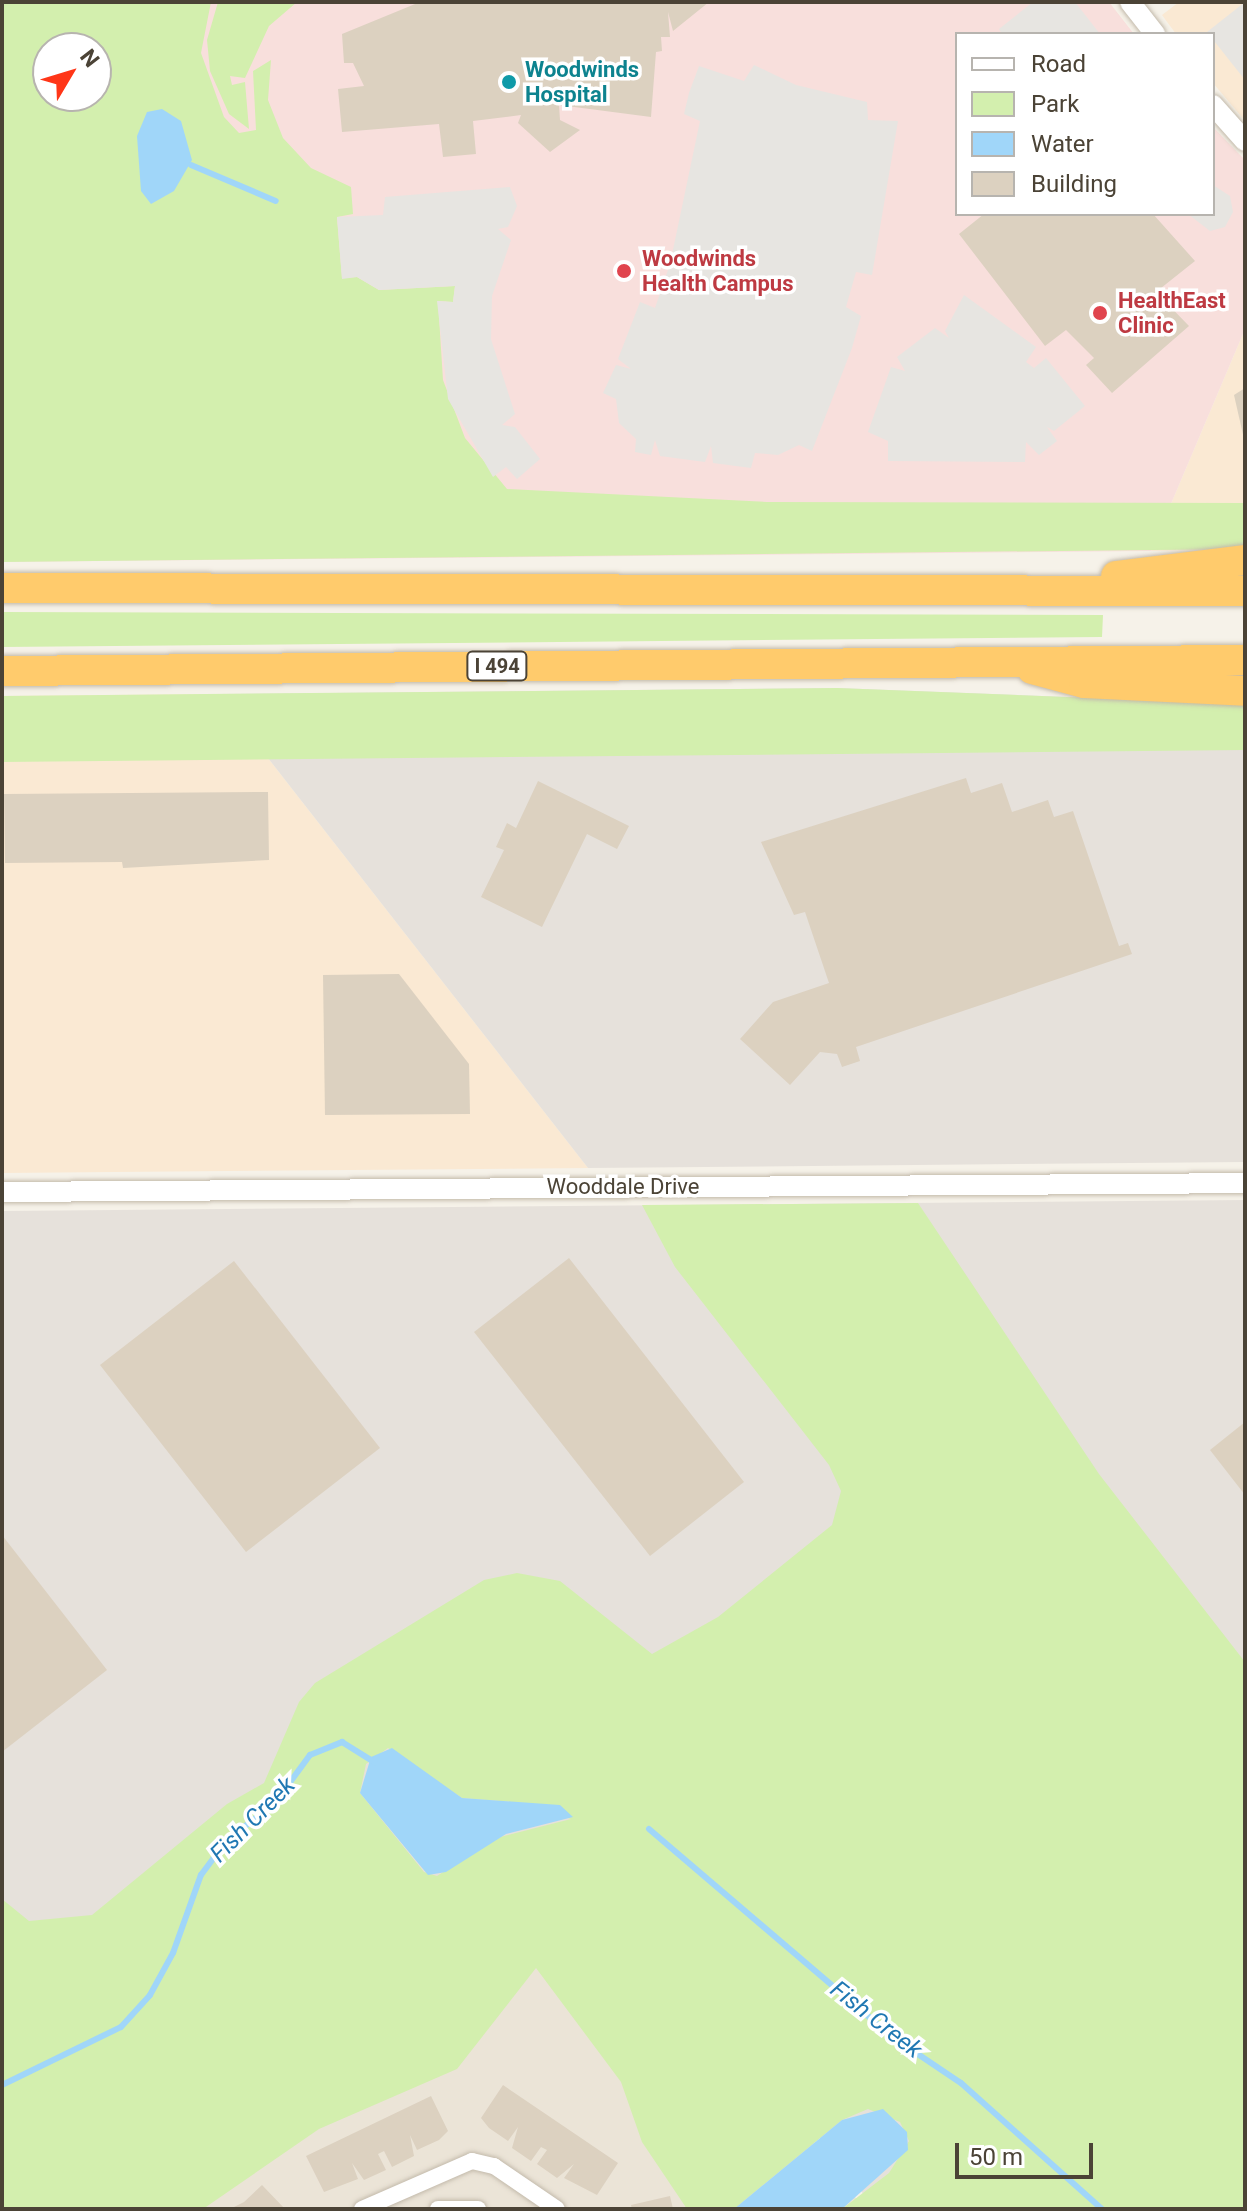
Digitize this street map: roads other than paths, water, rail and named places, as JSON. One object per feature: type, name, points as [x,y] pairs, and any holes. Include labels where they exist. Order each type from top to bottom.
[{"type":"highway","points":[[1027,590],[1245,560]]},
{"type":"highway","points":[[2,588],[1245,591]]},
{"type":"highway","points":[[991,658],[1084,683],[1245,691]]},
{"type":"highway","name":"I 494","points":[[2,671],[991,658],[1245,660]]},
{"type":"street","points":[[1130,2],[1153,32]]},
{"type":"street","points":[[1215,107],[1245,141]]},
{"type":"street","name":"Wooddale Drive","points":[[2,1192],[1245,1183]]},
{"type":"street","points":[[362,2209],[472,2161],[494,2166],[557,2209]]},
{"type":"street","points":[[438,2209],[478,2209]]},
{"type":"water","points":[[162,109],[181,121],[192,160],[174,191],[151,204],[141,191],[137,136],[147,112]]},
{"type":"water","points":[[392,1748],[462,1798],[560,1805],[573,1817],[506,1834],[446,1872],[428,1875],[360,1793],[371,1757]]},
{"type":"water","points":[[883,2109],[907,2132],[908,2150],[842,2209],[734,2209],[842,2120]]},
{"type":"waterway","points":[[191,165],[276,201]]},
{"type":"waterway","name":"Fish Creek","points":[[2,2085],[121,2027],[150,1995],[173,1953],[201,1875],[227,1840],[274,1804],[310,1755],[342,1742],[375,1763]]},
{"type":"waterway","name":"Fish Creek","points":[[649,1829],[894,2038],[961,2083],[1102,2209]]},
{"type":"place","name":"Woodwinds Hospital","points":[[509,82]]},
{"type":"place","name":"Woodwinds Health Campus","points":[[624,271]]},
{"type":"place","name":"HealthEast Clinic","points":[[1100,313]]}]
